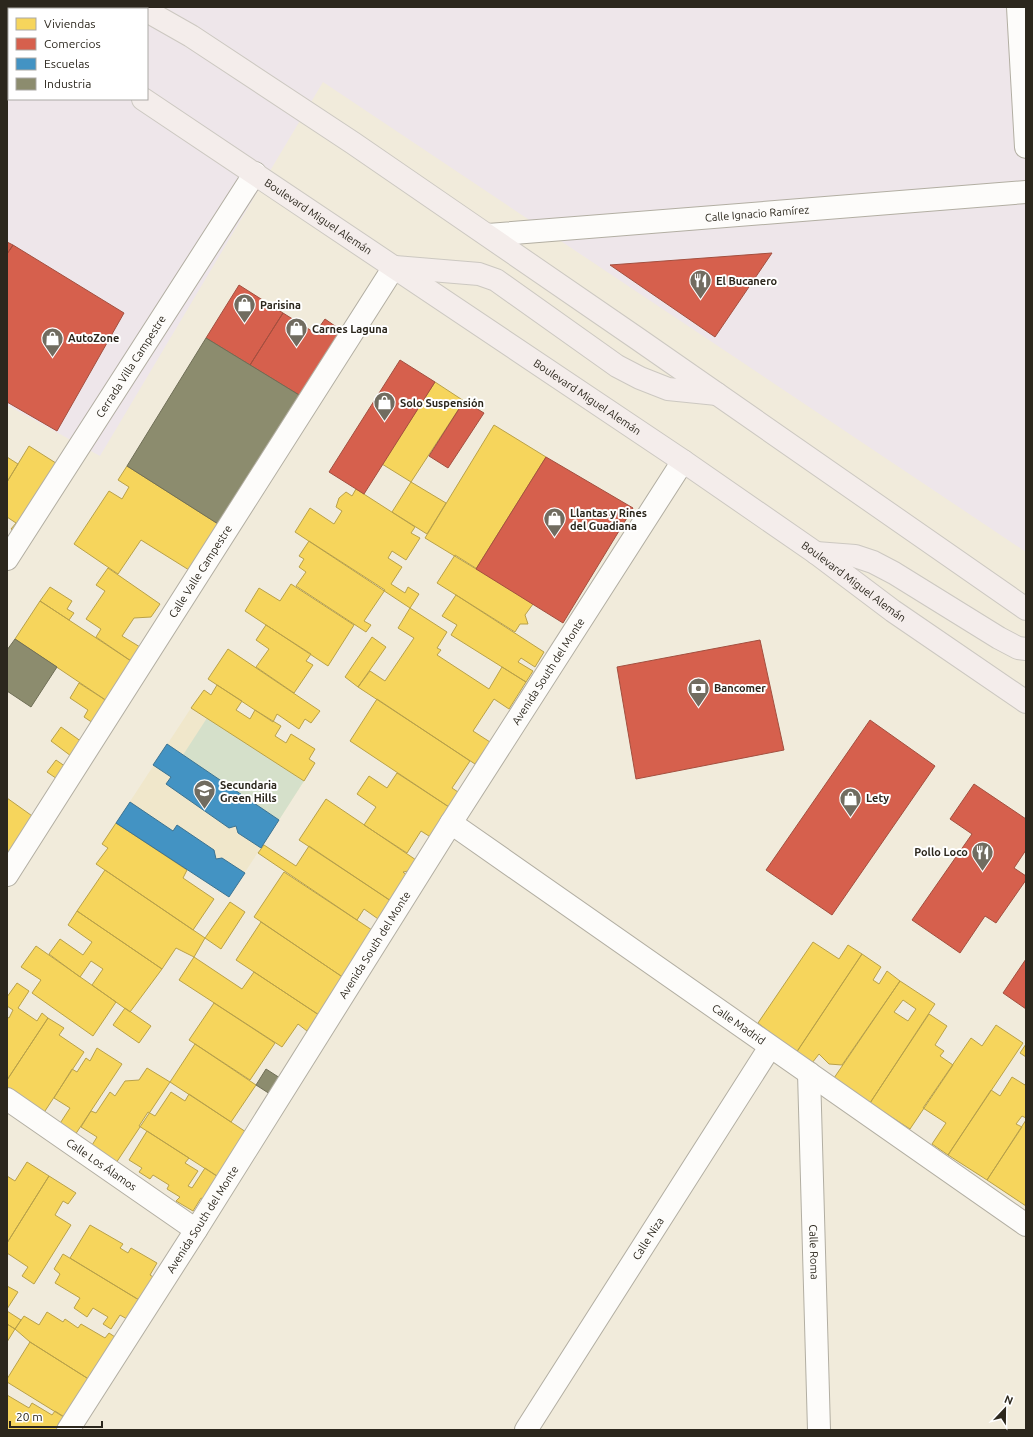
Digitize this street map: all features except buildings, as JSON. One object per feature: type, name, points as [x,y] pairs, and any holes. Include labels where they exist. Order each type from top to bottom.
[{"type":"highway","points":[[148,12],[204,44],[353,143],[718,394],[1026,609]]},
{"type":"highway","name":"Boulevard Miguel Alemán","points":[[145,100],[683,461],[816,553],[893,611],[1026,702]]},
{"type":"highway","points":[[394,267],[479,274],[496,280],[617,366],[640,378],[668,389],[718,394]]},
{"type":"highway","points":[[816,553],[855,556],[873,562],[894,573],[999,638],[1018,648],[1026,650]]},
{"type":"street","points":[[1018,7],[1026,147]]},
{"type":"street","name":"Cerrada Villa Campestre","points":[[9,551],[255,173]]},
{"type":"street","name":"Calle Ignacio Ramírez","points":[[488,235],[1026,192]]},
{"type":"street","name":"Calle Valle Campestre","points":[[7,875],[394,267]]},
{"type":"street","name":"Avenida South del Monte","points":[[68,1430],[196,1230],[451,823],[683,461]]},
{"type":"street","name":"Calle Madrid","points":[[451,823],[1026,1225]]},
{"type":"street","name":"Calle Niza","points":[[526,1430],[770,1046]]},
{"type":"street","name":"Calle Roma","points":[[809,1073],[819,1430]]},
{"type":"street","name":"Calle Los Álamos","points":[[7,1099],[196,1230]]},
{"type":"shaded area","points":[[7,7],[1026,7],[1026,552],[323,82],[100,456],[7,405]]},
{"type":"shaded area","name":"Secundaria Green Hills","points":[[191,708],[304,781],[229,897],[116,823]]},
{"type":"green space","points":[[207,718],[304,781],[279,820],[183,755]]},
{"type":"place","name":"El Bucanero","points":[[701,300]]},
{"type":"place","name":"Parisina","points":[[245,324]]},
{"type":"place","name":"Carnes Laguna","points":[[297,348]]},
{"type":"place","name":"AutoZone","points":[[53,358]]},
{"type":"place","name":"Solo Suspensión","points":[[384,422]]},
{"type":"place","name":"Llantas y Rines del Guadiana","points":[[555,538]]},
{"type":"place","name":"Bancomer","points":[[699,708]]},
{"type":"place","name":"Secundaria Green Hills","points":[[204,810]]},
{"type":"place","name":"Lety","points":[[851,818]]},
{"type":"place","name":"Pollo Loco","points":[[983,872]]}]
